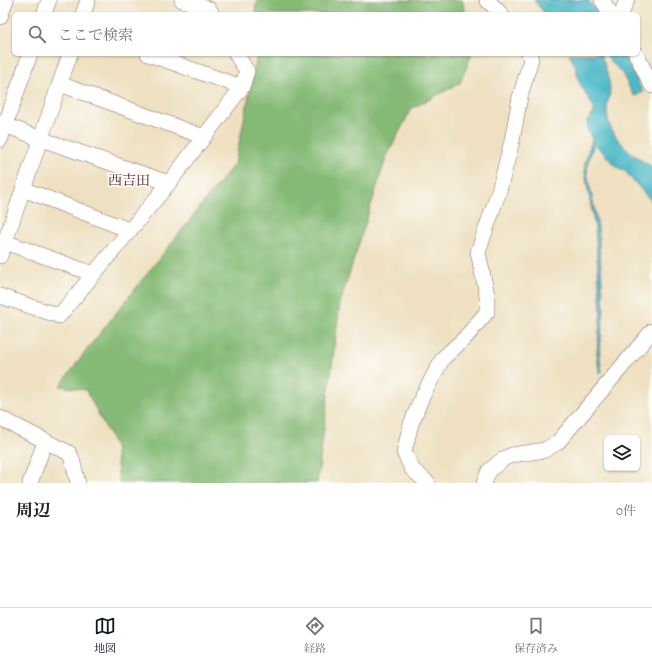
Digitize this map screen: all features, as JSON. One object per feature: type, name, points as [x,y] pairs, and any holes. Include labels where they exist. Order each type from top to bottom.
[{"type":"street","points":[[0,17],[6,0]]},
{"type":"street","points":[[45,12],[49,0]]},
{"type":"street","points":[[84,12],[88,0]]},
{"type":"street","points":[[182,0],[209,9],[211,12]]},
{"type":"street","points":[[487,0],[499,12]]},
{"type":"street","points":[[602,0],[610,12]]},
{"type":"street","points":[[622,12],[627,0]]},
{"type":"street","points":[[0,140],[3,124],[29,56]]},
{"type":"street","points":[[69,56],[2,249],[93,274]]},
{"type":"street","points":[[154,56],[242,88]]},
{"type":"street","points":[[0,296],[59,316],[169,183],[242,88],[247,71],[237,56]]},
{"type":"street","points":[[428,483],[412,469],[404,452],[411,424],[422,397],[443,358],[464,339],[487,312],[487,295],[478,252],[499,191],[512,141],[520,97],[530,60],[529,56]]},
{"type":"street","points":[[637,56],[652,86]]},
{"type":"street","points":[[60,84],[204,137]]},
{"type":"street","points":[[3,124],[41,139],[169,183]]},
{"type":"street","points":[[24,189],[129,230]]},
{"type":"street","points":[[484,483],[489,471],[504,459],[512,455],[545,450],[558,442],[652,331]]},
{"type":"street","points":[[0,418],[69,453],[72,458],[78,483]]},
{"type":"street","points":[[30,483],[45,442]]},
{"type":"green space","points":[[259,0],[462,0],[465,12],[256,12],[255,7]]},
{"type":"green space","points":[[256,56],[471,56],[460,83],[411,109],[386,158],[340,303],[317,483],[119,483],[115,446],[86,390],[60,386],[235,163]]},
{"type":"water","points":[[534,0],[588,0],[597,12],[543,12]]},
{"type":"water","points":[[570,56],[602,56],[610,85],[607,104],[608,118],[615,136],[628,150],[652,167],[652,202],[625,171],[617,167],[594,143],[588,163],[587,172],[598,227],[604,308],[600,347],[602,372],[599,373],[597,352],[601,311],[595,228],[585,173],[585,163],[592,139],[588,131],[587,120],[594,113],[594,108],[579,82],[575,65]]},
{"type":"water","points":[[607,56],[624,56],[643,92],[635,96],[633,95],[622,73]]},
{"type":"district","name":"西吉田","points":[[129,180]]}]
